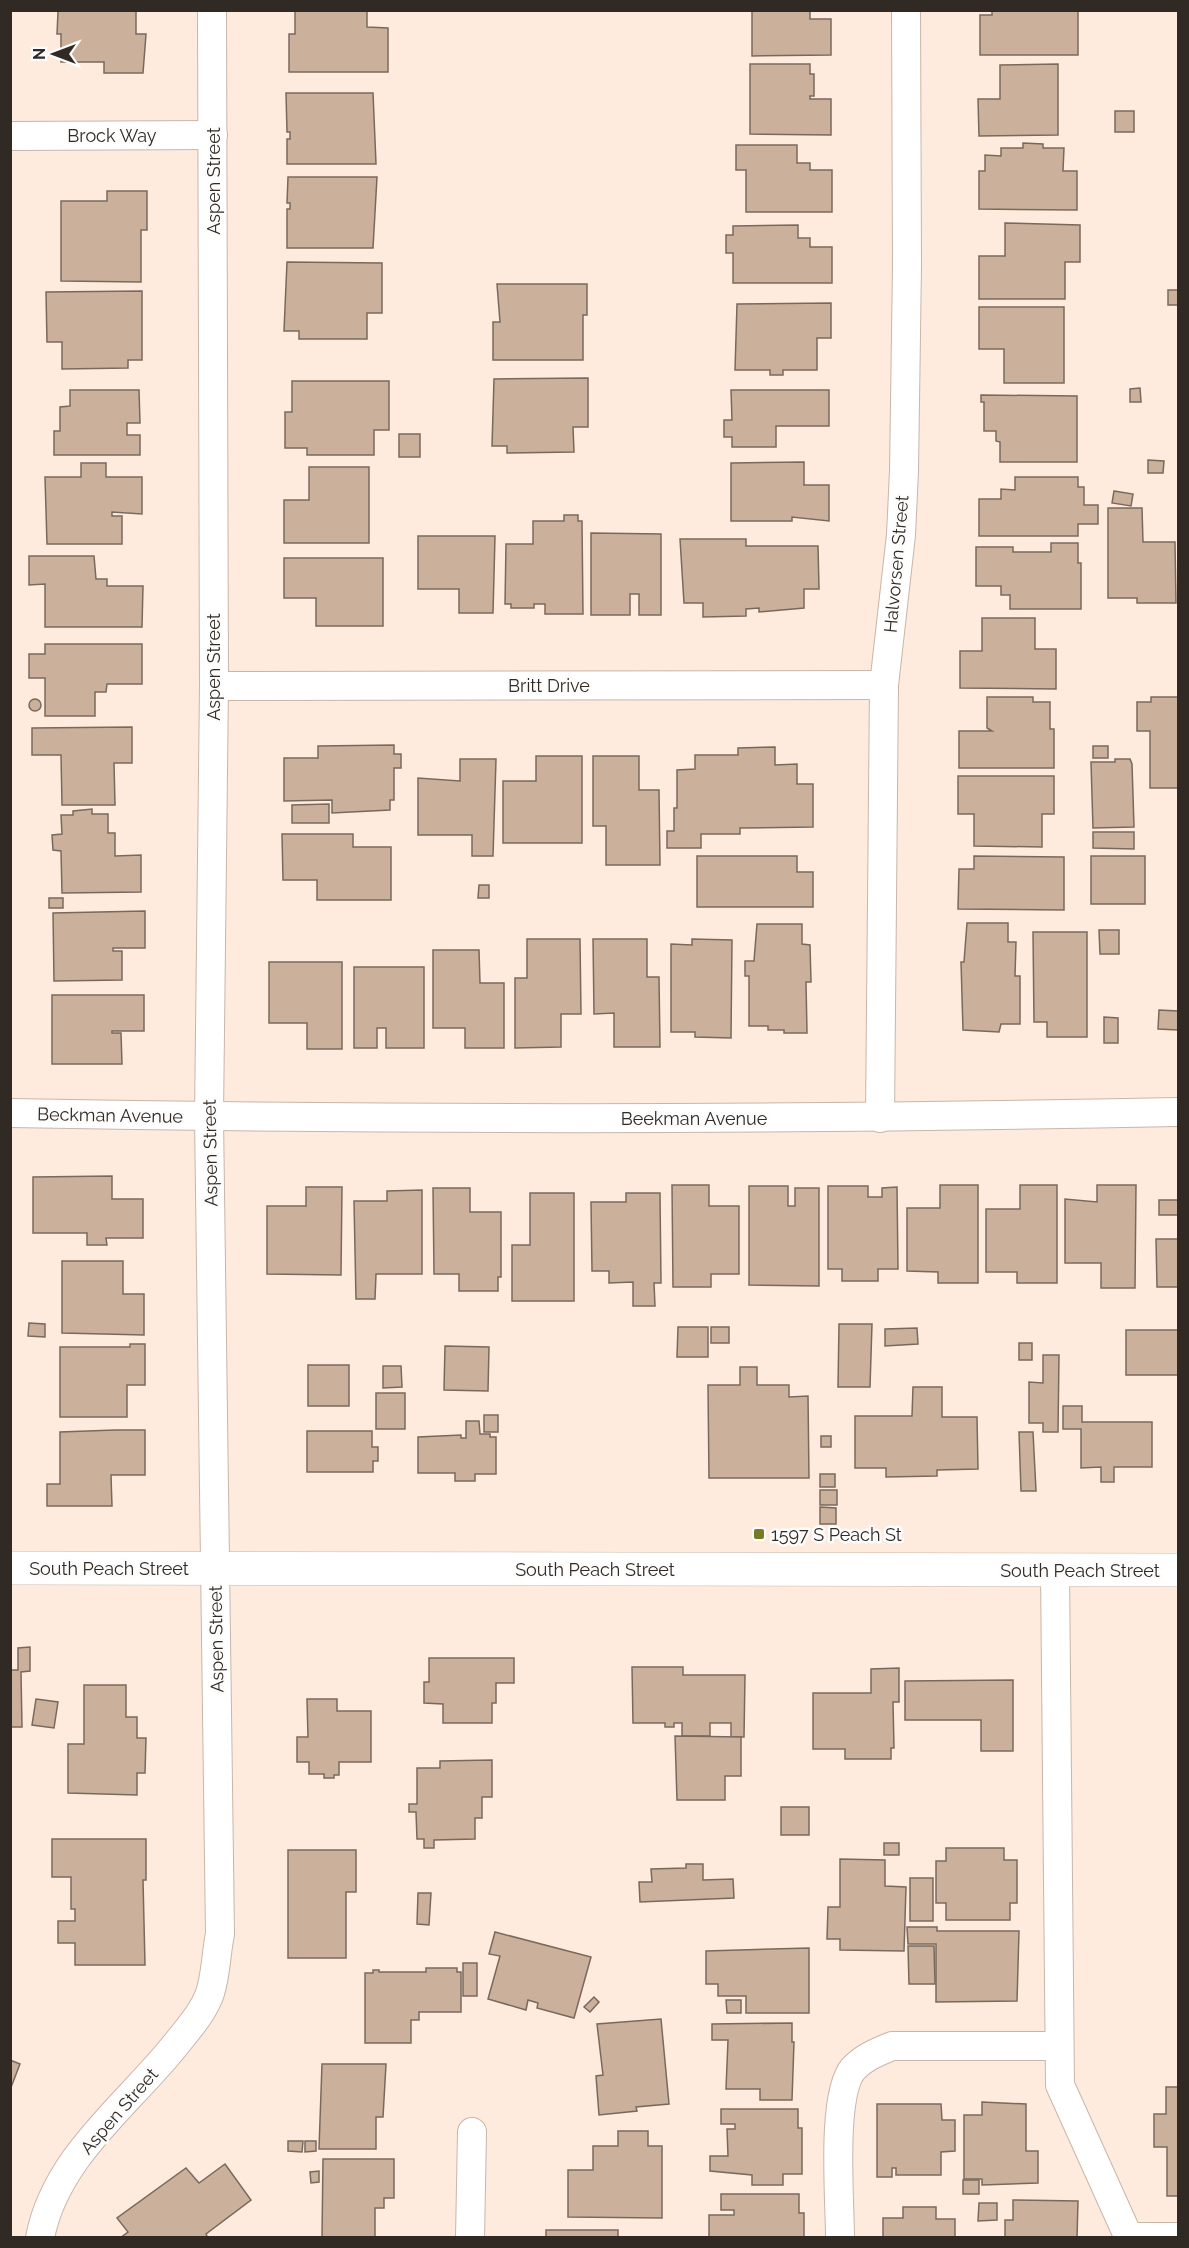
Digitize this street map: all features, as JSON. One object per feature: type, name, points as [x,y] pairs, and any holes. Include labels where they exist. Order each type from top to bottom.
[{"type":"street","name":"Aspen Street","points":[[40,2238],[44,2212],[60,2182],[106,2121],[168,2055],[194,2021],[210,1993],[220,1934],[209,1117],[214,686],[212,10]]},
{"type":"street","name":"Halvorsen Street","points":[[880,1118],[884,685],[901,536],[904,471],[907,265],[906,10]]},
{"type":"street","name":"Brock Way","points":[[10,136],[213,135]]},
{"type":"street","name":"Britt Drive","points":[[214,686],[884,685]]},
{"type":"street","name":"Beekman Avenue","points":[[209,1117],[880,1118],[1179,1112]]},
{"type":"street","name":"Beckman Avenue","points":[[10,1113],[209,1117]]},
{"type":"street","name":"South Peach Street","points":[[10,1568],[1179,1570]]},
{"type":"street","points":[[1055,1571],[1060,2085],[1129,2237],[1179,2237]]},
{"type":"street","points":[[840,2238],[842,2098],[844,2087],[853,2070],[869,2055],[892,2046],[1058,2046]]},
{"type":"street","points":[[470,2238],[472,2132]]},
{"type":"building","points":[[61,10],[136,10],[136,34],[146,34],[143,73],[104,73],[104,62],[61,62],[61,34],[57,34],[58,12]]},
{"type":"building","points":[[295,10],[367,10],[367,27],[388,28],[388,72],[289,72],[289,34],[295,34]]},
{"type":"building","points":[[752,10],[810,10],[810,19],[831,19],[831,55],[752,56]]},
{"type":"building","points":[[992,10],[1078,10],[1078,55],[980,55],[980,15],[992,15]]},
{"type":"building","points":[[750,64],[810,64],[810,74],[814,74],[814,96],[810,96],[810,99],[831,99],[831,135],[750,134]]},
{"type":"building","points":[[1058,64],[1058,135],[979,136],[978,99],[1000,99],[1000,65]]},
{"type":"building","points":[[286,93],[373,93],[376,164],[287,164],[287,139],[290,139],[290,132],[287,132]]},
{"type":"building","points":[[1115,111],[1134,111],[1134,132],[1115,132]]},
{"type":"building","points":[[1023,143],[1043,144],[1043,148],[1064,148],[1063,171],[1077,171],[1077,210],[979,209],[979,171],[985,171],[985,155],[1001,156],[1001,148],[1023,148]]},
{"type":"building","points":[[736,145],[797,145],[797,163],[810,163],[810,170],[832,170],[832,212],[746,212],[746,170],[736,170]]},
{"type":"building","points":[[288,177],[377,177],[373,248],[287,248],[287,209],[290,209],[290,203],[287,203]]},
{"type":"building","points":[[107,191],[147,191],[147,230],[141,230],[141,282],[61,281],[61,201],[107,201]]},
{"type":"building","points":[[1005,223],[1080,225],[1080,262],[1065,262],[1065,299],[979,299],[979,256],[1005,256]]},
{"type":"building","points":[[798,225],[798,238],[810,238],[810,247],[832,247],[832,283],[733,283],[733,253],[726,253],[726,235],[733,235],[733,226]]},
{"type":"building","points":[[287,262],[382,263],[382,313],[367,313],[367,339],[299,339],[299,331],[284,331]]},
{"type":"building","points":[[497,284],[587,284],[587,315],[583,315],[583,360],[493,360],[493,322],[500,322]]},
{"type":"building","points":[[1168,290],[1178,290],[1178,305],[1168,305]]},
{"type":"building","points":[[142,291],[142,360],[128,360],[128,368],[62,369],[62,342],[47,342],[46,292]]},
{"type":"building","points":[[831,303],[831,338],[817,338],[817,370],[783,370],[783,375],[770,375],[770,370],[735,370],[737,304]]},
{"type":"building","points":[[979,307],[1064,307],[1064,383],[1004,383],[1004,349],[979,349]]},
{"type":"building","points":[[588,378],[588,427],[573,427],[574,452],[507,453],[507,446],[492,446],[494,379]]},
{"type":"building","points":[[292,381],[389,381],[389,430],[374,430],[374,455],[307,455],[307,448],[285,448],[285,412],[292,412]]},
{"type":"building","points":[[1140,388],[1141,402],[1130,402],[1130,389]]},
{"type":"building","points":[[70,390],[139,390],[140,423],[127,423],[127,435],[140,435],[140,455],[54,455],[54,431],[60,431],[60,407],[70,406]]},
{"type":"building","points":[[731,390],[829,390],[829,426],[776,426],[776,447],[732,447],[732,437],[724,437],[724,420],[732,420]]},
{"type":"building","points":[[981,395],[1077,396],[1077,462],[1000,462],[1000,442],[996,441],[996,431],[984,431],[984,402],[981,402]]},
{"type":"building","points":[[399,434],[420,434],[420,457],[399,457]]},
{"type":"building","points":[[1148,460],[1164,461],[1163,473],[1148,473]]},
{"type":"building","points":[[804,462],[804,485],[829,485],[829,521],[792,517],[792,521],[731,521],[731,463]]},
{"type":"building","points":[[81,463],[106,463],[106,477],[142,477],[142,514],[112,512],[112,516],[122,516],[122,544],[47,544],[45,477],[81,477]]},
{"type":"building","points":[[309,467],[369,467],[369,543],[284,543],[284,500],[309,500]]},
{"type":"building","points":[[1015,477],[1078,477],[1078,487],[1084,487],[1084,505],[1098,505],[1098,524],[1078,524],[1078,536],[979,536],[979,499],[1001,499],[1001,489],[1015,490]]},
{"type":"building","points":[[1114,491],[1133,494],[1131,506],[1112,503]]},
{"type":"building","points":[[1108,508],[1142,508],[1143,542],[1175,542],[1176,603],[1137,603],[1137,598],[1108,598]]},
{"type":"building","points":[[564,515],[578,515],[578,521],[582,521],[583,614],[545,614],[545,604],[534,604],[534,608],[511,608],[511,604],[505,604],[506,544],[533,544],[533,521],[564,521]]},
{"type":"building","points":[[591,533],[661,534],[661,615],[639,615],[639,594],[630,594],[630,615],[591,615]]},
{"type":"building","points":[[418,536],[495,536],[493,613],[459,613],[459,589],[418,589]]},
{"type":"building","points":[[680,539],[746,539],[746,546],[818,546],[819,589],[804,589],[804,608],[759,612],[759,608],[746,609],[746,616],[703,617],[703,603],[684,603]]},
{"type":"building","points":[[1051,543],[1078,543],[1078,563],[1081,563],[1081,609],[1010,609],[1010,595],[1001,595],[1001,586],[976,586],[976,547],[1013,547],[1013,552],[1051,552]]},
{"type":"building","points":[[29,556],[94,556],[96,579],[107,579],[107,586],[143,586],[142,627],[45,627],[45,584],[29,585]]},
{"type":"building","points":[[284,558],[383,558],[383,626],[316,626],[316,598],[284,598]]},
{"type":"building","points":[[982,618],[1035,618],[1035,649],[1056,649],[1056,689],[960,688],[960,651],[982,651]]},
{"type":"building","points":[[45,644],[142,644],[142,684],[107,684],[106,692],[95,692],[95,716],[45,716],[45,678],[29,678],[29,654],[45,654]]},
{"type":"building","points":[[987,697],[1033,697],[1033,702],[1050,702],[1050,729],[1054,729],[1054,768],[959,768],[959,731],[992,731],[987,728]]},
{"type":"building","points":[[1151,697],[1178,697],[1178,788],[1150,788],[1150,731],[1137,731],[1137,702],[1151,702]]},
{"type":"building","points":[[37,699],[41,705],[37,711],[33,711],[29,703]]},
{"type":"building","points":[[132,727],[132,763],[114,763],[115,805],[62,805],[61,755],[32,755],[32,728]]},
{"type":"building","points":[[394,745],[394,754],[401,754],[401,768],[394,768],[394,800],[390,800],[390,810],[332,813],[332,800],[284,801],[284,758],[318,758],[318,746]]},
{"type":"building","points":[[1093,746],[1108,746],[1108,758],[1093,758]]},
{"type":"building","points":[[775,747],[775,765],[797,764],[797,784],[813,784],[813,827],[740,828],[740,834],[701,834],[701,848],[667,848],[667,831],[674,831],[674,808],[677,808],[677,770],[695,769],[695,755],[738,755],[738,748]]},
{"type":"building","points":[[536,756],[582,756],[582,843],[503,843],[503,781],[536,781]]},
{"type":"building","points":[[593,756],[639,756],[639,790],[659,790],[660,865],[606,865],[606,826],[593,826]]},
{"type":"building","points":[[460,759],[496,759],[493,856],[472,856],[472,835],[418,835],[418,778],[460,781]]},
{"type":"building","points":[[1115,759],[1130,759],[1132,764],[1134,827],[1093,828],[1091,762],[1115,762]]},
{"type":"building","points":[[958,776],[1054,776],[1054,814],[1042,814],[1042,847],[974,846],[974,814],[958,814]]},
{"type":"building","points":[[329,804],[329,823],[292,823],[292,805]]},
{"type":"building","points":[[92,809],[92,814],[108,814],[108,833],[115,833],[115,856],[141,855],[141,892],[62,893],[61,851],[53,850],[52,835],[62,834],[61,815],[73,815],[73,811]]},
{"type":"building","points":[[1093,832],[1134,832],[1134,849],[1093,848]]},
{"type":"building","points":[[282,834],[353,834],[353,847],[391,847],[391,900],[317,900],[317,880],[283,880]]},
{"type":"building","points":[[697,856],[797,856],[797,872],[813,872],[813,907],[697,907]]},
{"type":"building","points":[[974,856],[1064,857],[1064,910],[958,909],[959,869],[974,869]]},
{"type":"building","points":[[1091,856],[1145,856],[1145,904],[1091,904]]},
{"type":"building","points":[[479,885],[489,885],[489,898],[478,898]]},
{"type":"building","points":[[49,898],[63,898],[63,908],[49,908]]},
{"type":"building","points":[[145,911],[145,948],[113,948],[113,951],[122,951],[122,980],[54,981],[53,913]]},
{"type":"building","points":[[967,923],[1008,923],[1008,942],[1016,942],[1015,976],[1020,976],[1020,1024],[1001,1024],[999,1032],[963,1030],[961,962],[964,962]]},
{"type":"building","points":[[757,924],[802,924],[802,944],[810,945],[811,982],[806,982],[807,1033],[784,1033],[784,1030],[768,1030],[768,1026],[749,1026],[749,976],[745,976],[745,961],[754,961]]},
{"type":"building","points":[[1099,930],[1119,930],[1119,954],[1100,954]]},
{"type":"building","points":[[1033,932],[1087,932],[1087,1037],[1047,1037],[1047,1022],[1034,1022]]},
{"type":"building","points":[[527,939],[580,939],[581,1014],[561,1014],[561,1047],[515,1048],[515,978],[527,978]]},
{"type":"building","points":[[593,939],[647,939],[647,977],[659,977],[660,1047],[614,1047],[614,1013],[594,1014]]},
{"type":"building","points":[[692,939],[732,940],[731,1038],[695,1037],[695,1032],[671,1032],[671,944],[692,945]]},
{"type":"building","points":[[433,950],[479,950],[480,983],[504,983],[504,1048],[465,1048],[465,1028],[433,1028]]},
{"type":"building","points":[[269,962],[342,962],[342,1049],[307,1049],[307,1023],[269,1023]]},
{"type":"building","points":[[354,967],[424,967],[424,1048],[386,1048],[386,1028],[377,1028],[377,1048],[354,1048]]},
{"type":"building","points":[[52,995],[144,995],[144,1031],[112,1031],[112,1033],[121,1033],[122,1064],[52,1064]]},
{"type":"building","points":[[1159,1010],[1178,1011],[1178,1030],[1158,1029]]},
{"type":"building","points":[[1104,1017],[1118,1018],[1118,1043],[1104,1043]]},
{"type":"building","points":[[112,1176],[112,1199],[143,1199],[143,1238],[106,1238],[107,1245],[87,1245],[87,1233],[33,1233],[33,1177]]},
{"type":"building","points":[[672,1185],[709,1185],[709,1206],[739,1206],[739,1274],[711,1274],[711,1287],[673,1287]]},
{"type":"building","points":[[940,1185],[978,1185],[978,1283],[938,1283],[938,1272],[907,1271],[907,1208],[940,1208]]},
{"type":"building","points":[[1020,1185],[1057,1185],[1057,1283],[1017,1283],[1017,1272],[986,1272],[986,1209],[1020,1209]]},
{"type":"building","points":[[1097,1185],[1136,1185],[1135,1288],[1101,1288],[1101,1263],[1065,1263],[1065,1199],[1097,1202]]},
{"type":"building","points":[[749,1186],[788,1186],[788,1206],[795,1206],[795,1188],[819,1188],[819,1286],[749,1285]]},
{"type":"building","points":[[828,1186],[868,1186],[868,1197],[882,1197],[882,1188],[897,1187],[898,1269],[878,1269],[878,1281],[842,1281],[842,1269],[828,1269]]},
{"type":"building","points":[[306,1187],[342,1187],[341,1275],[267,1274],[267,1206],[306,1206]]},
{"type":"building","points":[[433,1188],[470,1188],[470,1212],[501,1212],[501,1277],[498,1277],[498,1291],[459,1291],[459,1274],[434,1274]]},
{"type":"building","points":[[422,1190],[422,1274],[376,1274],[375,1299],[356,1299],[354,1201],[387,1201],[387,1191]]},
{"type":"building","points":[[530,1193],[574,1193],[574,1301],[512,1301],[512,1245],[530,1245]]},
{"type":"building","points":[[626,1193],[660,1193],[661,1283],[654,1283],[655,1306],[633,1306],[633,1282],[609,1283],[609,1271],[592,1271],[591,1202],[626,1202]]},
{"type":"building","points":[[1159,1200],[1178,1200],[1178,1215],[1159,1215]]},
{"type":"building","points":[[1156,1239],[1178,1239],[1178,1287],[1157,1287]]},
{"type":"building","points":[[62,1261],[123,1261],[123,1294],[144,1294],[144,1335],[62,1333]]},
{"type":"building","points":[[29,1323],[45,1324],[45,1337],[28,1336]]},
{"type":"building","points":[[839,1324],[872,1324],[870,1387],[838,1387]]},
{"type":"building","points":[[678,1327],[708,1327],[708,1357],[677,1357]]},
{"type":"building","points":[[711,1327],[729,1327],[729,1343],[711,1343]]},
{"type":"building","points":[[917,1328],[918,1344],[885,1346],[885,1329]]},
{"type":"building","points":[[1126,1330],[1178,1330],[1178,1375],[1126,1375]]},
{"type":"building","points":[[1019,1343],[1032,1343],[1032,1360],[1019,1360]]},
{"type":"building","points":[[130,1344],[145,1344],[145,1385],[127,1385],[127,1417],[60,1417],[60,1347],[130,1347]]},
{"type":"building","points":[[445,1346],[489,1347],[488,1391],[444,1390]]},
{"type":"building","points":[[1043,1355],[1059,1355],[1058,1432],[1043,1432],[1043,1423],[1029,1423],[1029,1382],[1043,1383]]},
{"type":"building","points":[[308,1365],[349,1365],[349,1406],[308,1406]]},
{"type":"building","points":[[383,1366],[401,1366],[402,1387],[383,1388]]},
{"type":"building","points":[[740,1367],[757,1367],[757,1385],[789,1385],[789,1397],[808,1396],[809,1478],[709,1478],[708,1385],[740,1385]]},
{"type":"building","points":[[913,1387],[942,1387],[942,1417],[977,1417],[978,1469],[937,1470],[937,1476],[886,1477],[886,1468],[855,1468],[855,1416],[912,1416]]},
{"type":"building","points":[[376,1393],[405,1393],[405,1429],[376,1429]]},
{"type":"building","points":[[1063,1406],[1082,1406],[1082,1422],[1152,1422],[1152,1467],[1114,1467],[1114,1482],[1101,1482],[1101,1467],[1081,1468],[1081,1429],[1063,1429]]},
{"type":"building","points":[[484,1415],[498,1415],[498,1432],[484,1432]]},
{"type":"building","points":[[466,1421],[479,1421],[480,1434],[490,1434],[490,1437],[496,1437],[496,1474],[475,1474],[475,1481],[455,1481],[455,1473],[418,1473],[418,1437],[461,1435],[461,1438],[466,1438]]},
{"type":"building","points":[[145,1430],[145,1475],[111,1475],[112,1506],[47,1506],[47,1484],[60,1484],[60,1432]]},
{"type":"building","points":[[307,1431],[372,1431],[372,1447],[378,1447],[378,1461],[373,1461],[373,1472],[307,1472]]},
{"type":"building","points":[[1019,1432],[1033,1432],[1036,1491],[1021,1491]]},
{"type":"building","points":[[821,1436],[831,1436],[831,1447],[821,1447]]},
{"type":"building","points":[[820,1474],[835,1474],[835,1487],[820,1487]]},
{"type":"building","points":[[820,1490],[837,1490],[837,1505],[820,1505]]},
{"type":"building","points":[[820,1507],[836,1508],[836,1524],[820,1524]]},
{"type":"building","points":[[30,1647],[30,1671],[21,1672],[22,1727],[10,1727],[10,1670],[18,1670],[18,1648]]},
{"type":"building","points":[[429,1658],[514,1658],[514,1683],[496,1683],[496,1703],[492,1703],[492,1723],[443,1723],[443,1704],[424,1703],[424,1682],[429,1682]]},
{"type":"building","points":[[632,1667],[683,1667],[683,1675],[745,1675],[744,1737],[731,1737],[731,1723],[710,1723],[710,1736],[682,1736],[682,1723],[674,1723],[674,1727],[665,1727],[665,1723],[633,1723]]},
{"type":"building","points":[[899,1668],[899,1702],[893,1702],[894,1748],[891,1748],[891,1759],[845,1759],[845,1749],[813,1749],[813,1693],[871,1693],[871,1669]]},
{"type":"building","points":[[1013,1680],[1013,1751],[981,1751],[981,1720],[905,1720],[905,1681]]},
{"type":"building","points":[[84,1685],[126,1685],[126,1717],[137,1717],[137,1738],[146,1738],[145,1773],[137,1773],[137,1795],[68,1793],[68,1744],[84,1744]]},
{"type":"building","points":[[36,1699],[58,1702],[54,1728],[32,1725]]},
{"type":"building","points":[[307,1699],[337,1699],[337,1711],[371,1711],[371,1762],[339,1762],[339,1775],[334,1775],[334,1778],[324,1778],[324,1774],[309,1774],[309,1762],[297,1762],[297,1737],[308,1737]]},
{"type":"building","points":[[675,1736],[741,1737],[741,1776],[725,1776],[725,1800],[677,1800]]},
{"type":"building","points":[[492,1760],[492,1797],[482,1797],[482,1818],[475,1818],[475,1839],[434,1840],[434,1848],[424,1848],[424,1839],[417,1839],[416,1812],[409,1812],[409,1804],[417,1804],[417,1768],[440,1768],[440,1761]]},
{"type":"building","points":[[781,1807],[809,1807],[809,1835],[781,1835]]},
{"type":"building","points":[[52,1839],[146,1839],[146,1880],[143,1880],[145,1965],[75,1965],[75,1943],[58,1943],[58,1921],[75,1921],[75,1909],[71,1909],[71,1877],[52,1877]]},
{"type":"building","points":[[884,1843],[899,1843],[899,1855],[884,1855]]},
{"type":"building","points":[[946,1848],[1004,1848],[1004,1860],[1017,1860],[1017,1903],[1010,1903],[1010,1920],[946,1920],[946,1903],[936,1903],[936,1861],[946,1861]]},
{"type":"building","points":[[288,1850],[356,1850],[356,1892],[346,1892],[346,1958],[288,1958]]},
{"type":"building","points":[[840,1859],[885,1860],[885,1886],[906,1887],[904,1951],[840,1950],[840,1939],[827,1939],[828,1907],[840,1907]]},
{"type":"building","points":[[686,1864],[703,1864],[703,1880],[733,1879],[734,1898],[640,1902],[639,1882],[652,1882],[651,1869],[686,1868]]},
{"type":"building","points":[[910,1878],[933,1878],[933,1921],[910,1921]]},
{"type":"building","points":[[418,1893],[431,1893],[429,1925],[417,1924]]},
{"type":"building","points":[[907,1927],[937,1927],[937,1931],[1019,1931],[1017,2001],[936,2002],[936,1944],[908,1944]]},
{"type":"building","points":[[495,1932],[591,1957],[574,2018],[537,2008],[538,2003],[528,2000],[526,2010],[488,1999],[500,1956],[489,1954]]},
{"type":"building","points":[[908,1946],[934,1946],[935,1984],[909,1984]]},
{"type":"building","points":[[809,1948],[809,2013],[746,2013],[746,1996],[718,1996],[718,1984],[706,1984],[706,1951]]},
{"type":"building","points":[[463,1963],[477,1963],[477,1996],[463,1996]]},
{"type":"building","points":[[426,1968],[457,1968],[457,1972],[461,1972],[461,2012],[419,2012],[419,2020],[411,2020],[411,2043],[365,2043],[365,1973],[373,1973],[373,1970],[426,1972]]},
{"type":"building","points":[[594,1997],[599,2002],[590,2012],[584,2007]]},
{"type":"building","points":[[726,2000],[741,2000],[741,2013],[727,2013]]},
{"type":"building","points":[[661,2019],[669,2104],[636,2107],[637,2111],[599,2115],[596,2076],[603,2075],[597,2024]]},
{"type":"building","points":[[792,2023],[792,2042],[794,2042],[792,2100],[760,2100],[760,2089],[726,2089],[728,2040],[712,2040],[712,2024]]},
{"type":"building","points":[[10,2060],[20,2064],[10,2090]]},
{"type":"building","points":[[322,2064],[386,2064],[383,2117],[376,2117],[376,2149],[319,2149]]},
{"type":"building","points":[[1166,2087],[1178,2087],[1178,2196],[1167,2196],[1167,2147],[1154,2147],[1154,2114],[1166,2114]]},
{"type":"building","points":[[982,2102],[1026,2104],[1026,2151],[1038,2151],[1038,2183],[982,2185],[982,2179],[964,2179],[964,2115],[982,2115]]},
{"type":"building","points":[[877,2104],[941,2104],[942,2120],[955,2120],[955,2151],[941,2152],[941,2175],[896,2175],[896,2168],[892,2168],[892,2177],[877,2177]]},
{"type":"building","points":[[721,2109],[798,2109],[798,2128],[802,2128],[802,2174],[783,2174],[783,2185],[752,2185],[752,2175],[710,2171],[710,2156],[728,2156],[727,2129],[735,2129],[735,2124],[721,2124]]},
{"type":"building","points":[[618,2131],[648,2131],[648,2146],[662,2146],[662,2218],[568,2217],[568,2170],[593,2170],[593,2146],[618,2146]]},
{"type":"building","points":[[288,2141],[303,2141],[302,2152],[288,2151]]},
{"type":"building","points":[[305,2141],[316,2141],[316,2151],[305,2152]]},
{"type":"building","points":[[323,2159],[394,2159],[394,2198],[384,2198],[384,2208],[375,2208],[375,2238],[322,2238]]},
{"type":"building","points":[[225,2164],[251,2200],[206,2234],[208,2238],[120,2238],[128,2232],[117,2218],[186,2168],[199,2183]]},
{"type":"building","points":[[319,2171],[319,2182],[311,2183],[310,2172]]},
{"type":"building","points":[[963,2180],[979,2180],[979,2194],[963,2194]]},
{"type":"building","points":[[721,2194],[799,2194],[799,2213],[804,2213],[804,2238],[709,2238],[709,2215],[734,2215],[734,2210],[721,2210]]},
{"type":"building","points":[[1013,2200],[1078,2201],[1077,2238],[1005,2238],[1005,2220],[1013,2220]]},
{"type":"building","points":[[979,2203],[997,2203],[997,2220],[978,2221]]},
{"type":"building","points":[[903,2207],[936,2207],[936,2219],[955,2219],[955,2238],[883,2238],[883,2218],[903,2218]]},
{"type":"building","points":[[546,2230],[618,2230],[618,2238],[546,2238]]},
{"type":"place","name":"1597 S Peach St","points":[[759,1534]]}]
